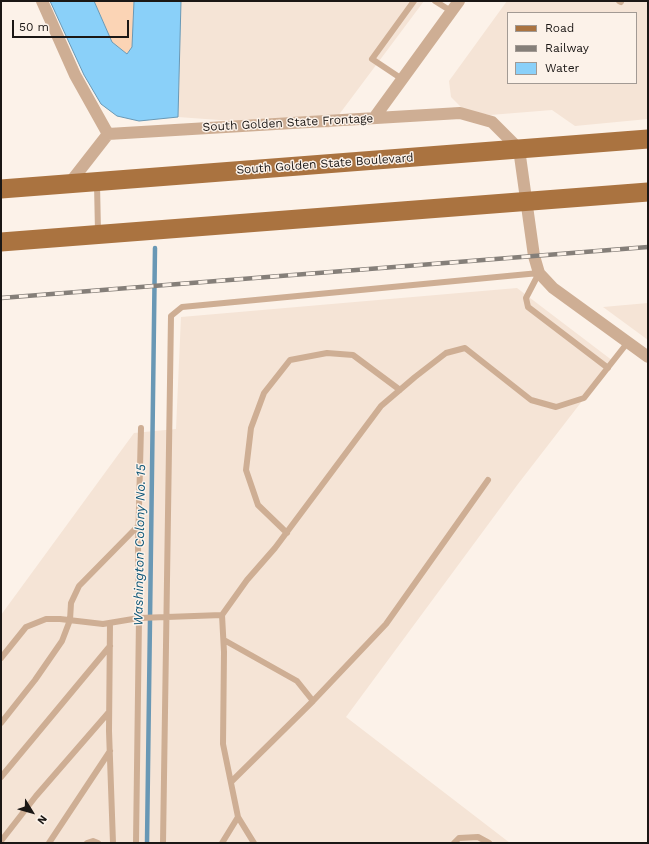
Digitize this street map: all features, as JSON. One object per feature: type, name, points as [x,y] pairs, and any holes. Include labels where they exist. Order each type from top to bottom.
[{"type":"main road","name":"South Golden State Boulevard","points":[[1,190],[648,139]]},
{"type":"main road","points":[[1,242],[648,192]]},
{"type":"street","points":[[42,1],[75,75],[108,134],[69,184]]},
{"type":"street","points":[[374,118],[459,1]]},
{"type":"street","name":"South Golden State Frontage","points":[[108,134],[460,113],[492,122],[519,149]]},
{"type":"street","points":[[519,149],[534,256],[539,273],[553,288],[648,357]]},
{"type":"lane","points":[[402,79],[372,59],[414,1]]},
{"type":"lane","points":[[435,1],[451,11]]},
{"type":"lane","points":[[97,182],[98,234]]},
{"type":"lane","points":[[539,273],[526,298],[528,307],[608,368]]},
{"type":"lane","points":[[163,843],[171,316],[182,307],[539,273]]},
{"type":"lane","points":[[254,843],[238,817],[223,744],[224,640],[222,615],[247,580],[287,533],[381,406],[446,353],[465,348],[531,400],[556,407],[584,398],[628,342]]},
{"type":"lane","points":[[287,533],[258,505],[246,470],[252,428],[264,393],[290,360],[327,353],[353,355],[400,390]]},
{"type":"lane","points":[[136,843],[141,428]]},
{"type":"lane","points":[[231,782],[386,624],[488,480]]},
{"type":"lane","points":[[1,723],[62,641],[70,620],[71,603],[78,586],[139,525]]},
{"type":"lane","points":[[1,658],[26,627],[46,619],[103,624],[139,618],[222,615]]},
{"type":"lane","points":[[110,623],[109,712],[113,843]]},
{"type":"lane","points":[[224,640],[297,682],[312,701]]},
{"type":"lane","points":[[1,777],[110,646]]},
{"type":"lane","points":[[1,841],[36,796],[109,712]]},
{"type":"lane","points":[[49,843],[110,751]]},
{"type":"lane","points":[[222,843],[238,817]]},
{"type":"lane","points":[[454,843],[459,838],[478,837],[489,843]]},
{"type":"lane","points":[[87,843],[93,841],[98,843]]},
{"type":"shaded area","points":[[94,1],[134,1],[132,47],[127,54],[112,42]]},
{"type":"shaded area","points":[[181,1],[424,1],[329,128],[178,117]]},
{"type":"shaded area","points":[[507,1],[648,1],[648,119],[575,126],[552,110],[490,115],[465,111],[451,97],[449,81]]},
{"type":"shaded area","points":[[517,288],[613,361],[518,484],[346,717],[510,843],[1,843],[1,615],[134,433],[176,429],[181,317]]},
{"type":"shaded area","points":[[648,303],[648,340],[603,307]]},
{"type":"water","points":[[50,1],[94,1],[112,42],[127,54],[132,47],[134,1],[181,1],[178,117],[139,121],[117,116],[101,104],[84,75]]},
{"type":"waterway","name":"Washington Colony No. 15","points":[[147,843],[155,248]]},
{"type":"railway","points":[[1,298],[648,247]]}]
